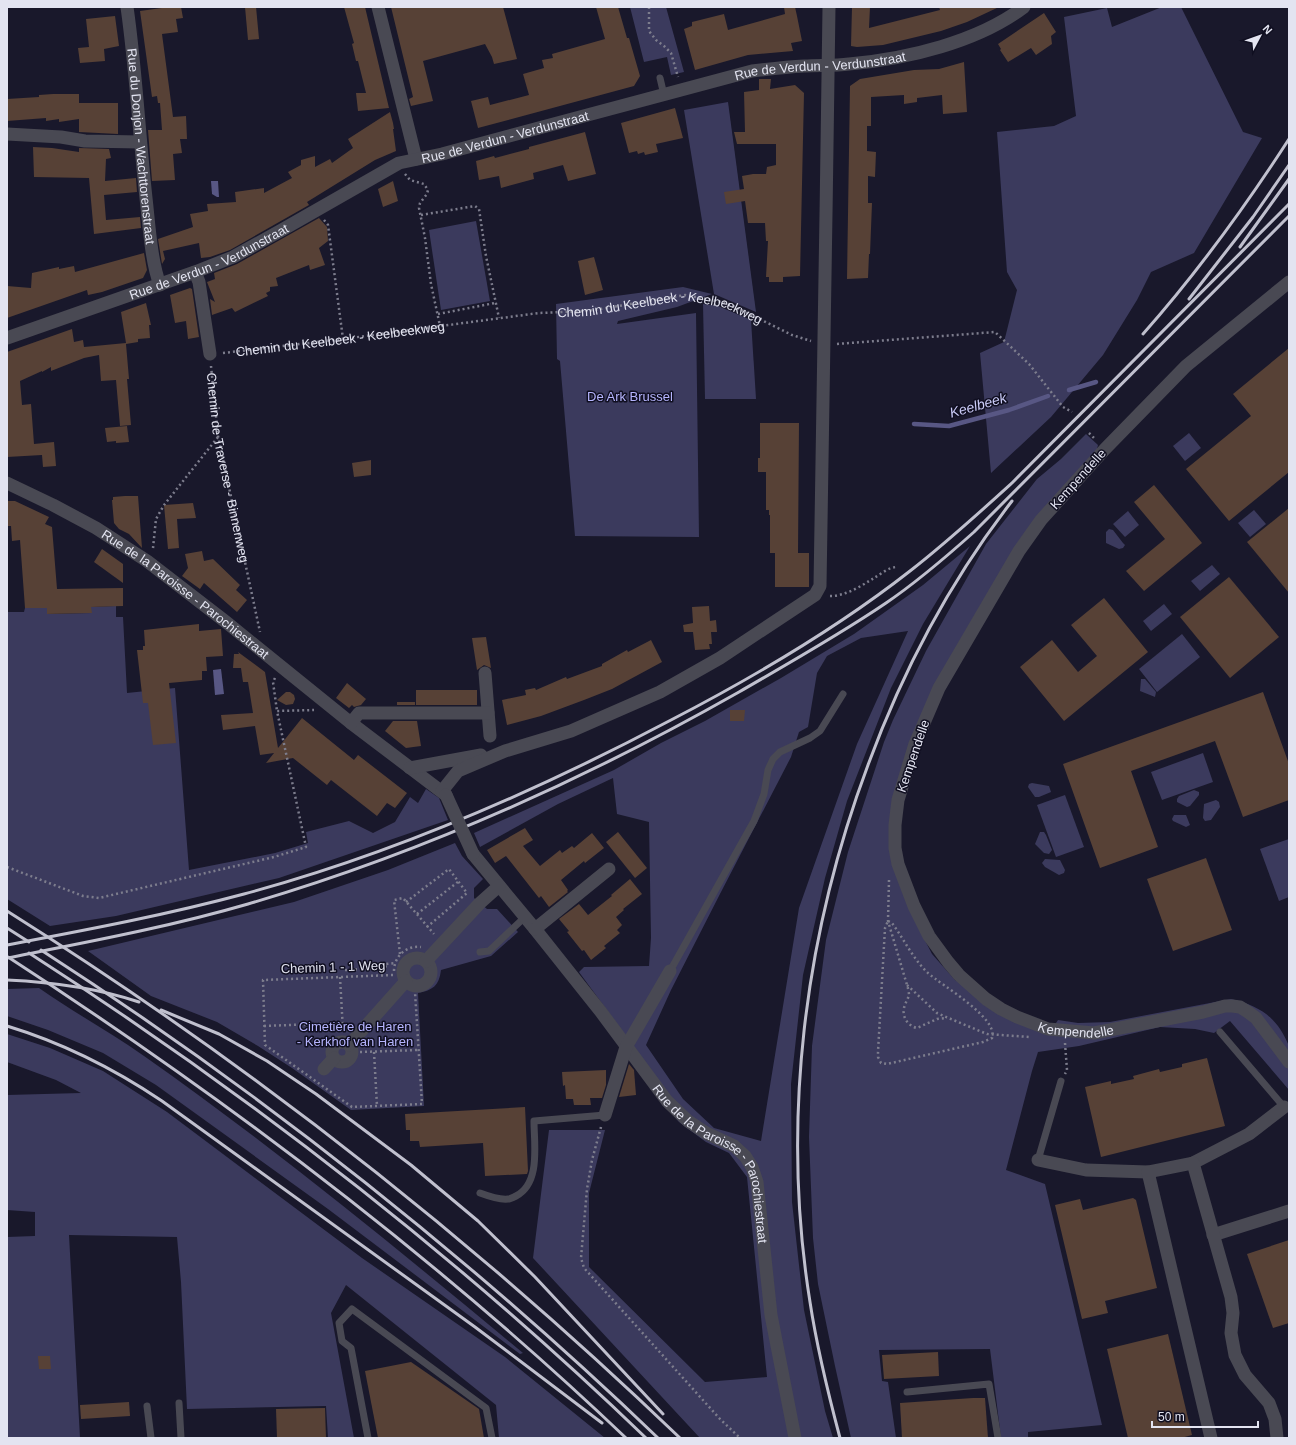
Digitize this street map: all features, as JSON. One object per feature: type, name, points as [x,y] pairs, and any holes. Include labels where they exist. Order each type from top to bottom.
[{"type":"street","name":"Rue du Donjon - Wachttorenstraat","points":[[127,7],[132,39],[140,142],[156,274],[160,285]]},
{"type":"street","points":[[378,7],[416,159]]},
{"type":"street","points":[[444,793],[458,771],[505,751],[572,731],[660,692],[720,658],[815,595],[820,586],[825,345],[827,65],[829,7]]},
{"type":"street","name":"Rue de Verdun - Verdunstraat","points":[[7,338],[160,285],[233,257],[399,163],[442,154],[752,71],[804,66],[849,64],[910,54],[961,40],[988,29],[1015,14],[1024,7]]},
{"type":"street","points":[[7,134],[61,137],[85,141],[140,142]]},
{"type":"street","name":"Chemin de Traverse - Binnenweg","points":[[195,272],[199,282],[210,354]]},
{"type":"street","name":"Kempendelle","points":[[1289,282],[1097,441],[1020,551],[939,688],[915,744],[898,800],[895,825],[895,848],[898,864],[914,906],[929,936],[959,974],[1001,1009],[1048,1029],[1094,1033],[1203,1012],[1225,1006],[1240,1007],[1256,1018],[1289,1062]]},
{"type":"street","name":"Rue de la Paroisse - Parochiestraat","points":[[7,484],[53,505],[96,528],[147,561],[226,622],[351,723],[444,793],[473,854],[601,1012],[667,1100],[688,1121],[706,1134],[734,1146],[745,1156],[752,1167],[757,1182],[771,1315],[795,1438]]},
{"type":"street","points":[[485,673],[490,736]]},
{"type":"street","points":[[351,723],[359,713],[488,713]]},
{"type":"street","points":[[410,768],[505,751]]},
{"type":"street","points":[[535,929],[609,870]]},
{"type":"street","points":[[426,961],[480,903],[499,886]]},
{"type":"street","points":[[324,1069],[334,1058],[339,1062],[350,1058],[348,1046],[405,978],[404,968],[407,962],[413,958],[420,958],[426,961],[430,967],[431,974],[428,980],[423,984],[405,978]]},
{"type":"street","points":[[605,1115],[626,1047],[670,971]]},
{"type":"street","points":[[1038,1160],[1086,1170],[1148,1172],[1193,1162],[1249,1134],[1284,1107]]},
{"type":"street","points":[[1193,1162],[1231,1297],[1233,1313],[1231,1333],[1235,1355],[1245,1375],[1269,1403],[1275,1419],[1277,1438]]},
{"type":"street","points":[[1148,1172],[1211,1438]]},
{"type":"street","points":[[1213,1235],[1289,1211]]},
{"type":"lane","points":[[660,78],[664,95]]},
{"type":"lane","points":[[670,971],[754,821],[764,794],[768,770],[773,759],[780,752],[810,738],[820,731],[843,694]]},
{"type":"lane","points":[[480,952],[489,951],[525,918]]},
{"type":"lane","points":[[1220,1032],[1284,1107]]},
{"type":"lane","points":[[1038,1160],[1061,1081]]},
{"type":"lane","points":[[480,1193],[509,1199],[520,1194],[529,1184],[534,1170],[534,1121],[605,1115]]},
{"type":"lane","points":[[368,1438],[351,1348],[342,1341],[339,1322],[352,1308],[486,1408],[492,1438]]},
{"type":"lane","points":[[907,1392],[989,1384],[998,1438]]},
{"type":"lane","points":[[179,1404],[181,1438]]},
{"type":"lane","points":[[147,1406],[151,1438]]},
{"type":"path","points":[[649,7],[649,32],[671,53],[679,78]]},
{"type":"path","points":[[404,172],[410,180],[424,184],[428,190],[427,194],[420,203],[421,215],[431,284],[440,326]]},
{"type":"path","points":[[421,215],[475,206],[479,208],[495,303],[499,318]]},
{"type":"path","points":[[324,219],[328,225],[342,339]]},
{"type":"path","name":"Chemin du Keelbeek - Keelbeekweg","points":[[210,354],[342,339],[539,313],[588,311],[685,296],[727,303],[792,335],[825,345],[995,332],[1029,364],[1063,407],[1072,412]]},
{"type":"path","points":[[438,314],[495,303]]},
{"type":"path","name":"Chemin de Traverse - Binnenweg","points":[[210,354],[218,436],[260,635]]},
{"type":"path","points":[[151,552],[153,547],[153,535],[156,519],[164,505],[218,436]]},
{"type":"path","points":[[815,595],[834,596],[844,594],[869,582],[890,568],[897,567]]},
{"type":"path","points":[[7,867],[83,896],[99,898],[274,857],[306,847],[277,712],[273,682],[275,677]]},
{"type":"path","points":[[277,712],[314,710],[322,700]]},
{"type":"path","points":[[898,864],[894,867],[889,876],[888,921],[909,996],[904,1009],[904,1016],[907,1023],[912,1027],[917,1028],[937,1019],[947,1018]]},
{"type":"path","points":[[406,902],[450,869],[467,893],[427,927]]},
{"type":"path","points":[[417,914],[459,881]]},
{"type":"path","points":[[400,954],[394,900],[403,898],[442,944]]},
{"type":"path","points":[[888,921],[892,923],[927,972],[976,1010],[992,1027],[992,1038],[983,1042],[887,1064],[881,1063],[878,1057],[879,1019],[885,928],[888,921]]},
{"type":"path","points":[[395,963],[400,954],[408,949],[416,946],[423,948]]},
{"type":"path","points":[[345,970],[381,968],[387,966],[386,964],[395,963]]},
{"type":"path","points":[[342,1023],[264,1026],[265,1045],[352,1107],[422,1104],[418,1050],[405,978],[395,963]]},
{"type":"path","points":[[381,968],[382,975]]},
{"type":"path","name":"Chemin 1 - 1 Weg","points":[[264,1026],[263,980],[382,975],[405,978]]},
{"type":"path","points":[[340,977],[342,1023],[348,1046],[374,1052],[418,1050]]},
{"type":"path","points":[[907,985],[932,1008],[947,1018],[987,1034],[1034,1037],[1045,1034],[1048,1029]]},
{"type":"path","points":[[1061,1081],[1067,1070],[1065,1047],[1066,1031]]},
{"type":"path","points":[[374,1052],[377,1106]]},
{"type":"path","points":[[605,1115],[592,1160],[587,1189],[581,1258],[584,1268],[720,1419],[740,1438]]},
{"type":"green space","points":[[630,7],[666,7],[684,72],[671,75],[667,57],[644,62]]},
{"type":"green space","points":[[1162,7],[1181,7],[1243,132],[1262,138],[1194,253],[1151,272],[1137,300],[1103,355],[1051,417],[991,473],[980,353],[1004,342],[1017,290],[1007,272],[997,132],[1054,126],[1076,116],[1064,17],[1107,8],[1112,27]]},
{"type":"green space","points":[[728,102],[756,312],[714,294],[684,110]]},
{"type":"green space","points":[[476,221],[490,301],[441,310],[429,230]]},
{"type":"green space","name":"De Ark Brussel","points":[[683,287],[712,294],[677,307],[618,321],[617,324],[696,313],[699,537],[575,536],[560,361],[557,359],[556,304]]},
{"type":"green space","points":[[703,304],[718,306],[751,320],[756,399],[705,399]]},
{"type":"green space","points":[[1189,433],[1201,448],[1185,461],[1173,446]]},
{"type":"green space","points":[[1086,434],[1098,445],[1095,457],[1040,517],[930,695],[891,844],[913,917],[932,954],[955,980],[1050,1032],[1058,1020],[1078,1023],[1110,1022],[1231,999],[1251,1005],[1259,1009],[1273,1020],[1279,1027],[1289,1046],[1289,1090],[1230,1021],[1214,1033],[1195,1029],[1160,1027],[1079,1046],[1038,1052],[1006,1170],[1045,1184],[1102,1425],[1028,1432],[1028,1438],[1001,1438],[990,1349],[879,1350],[882,1381],[888,1382],[896,1438],[851,1438],[818,1284],[813,1238],[809,1137],[812,1046],[826,940],[848,852],[884,742],[926,651],[986,544],[1037,479],[1061,459]]},
{"type":"green space","points":[[1254,510],[1266,524],[1250,537],[1238,523]]},
{"type":"green space","points":[[1128,511],[1139,525],[1125,537],[1113,524]]},
{"type":"green space","points":[[1109,529],[1113,530],[1125,545],[1123,548],[1119,549],[1106,543],[1106,532]]},
{"type":"green space","points":[[970,546],[923,624],[891,688],[847,801],[825,878],[803,975],[791,1084],[792,1202],[804,1310],[825,1411],[833,1438],[700,1438],[533,1258],[549,1130],[605,1130],[589,1193],[589,1267],[705,1382],[767,1377],[747,1177],[729,1153],[706,1142],[679,1122],[656,1095],[664,1088],[579,972],[584,967],[649,966],[651,938],[649,822],[617,814],[613,778],[558,804],[480,847],[474,833],[614,770],[661,743],[705,721],[854,634],[923,585]],"holes":[[[908,631],[857,744],[799,908],[761,1141],[714,1128],[683,1099],[646,1045],[671,990],[791,757],[799,732],[808,727],[817,673],[827,656],[861,638]]]},
{"type":"green space","points":[[1212,565],[1220,574],[1200,591],[1191,581]]},
{"type":"green space","points":[[1164,604],[1172,614],[1151,631],[1143,621]]},
{"type":"green space","points":[[116,606],[116,617],[123,617],[127,693],[175,688],[189,870],[275,853],[308,843],[306,832],[349,821],[373,833],[395,822],[410,797],[418,803],[426,789],[439,798],[448,820],[279,878],[116,916],[50,926],[7,899],[7,612],[24,612],[25,608],[47,608],[48,614],[91,613],[91,607]]},
{"type":"green space","points":[[1182,634],[1200,657],[1157,692],[1139,669]]},
{"type":"green space","points":[[1141,679],[1145,679],[1156,692],[1155,697],[1140,691]]},
{"type":"green space","points":[[1203,753],[1213,782],[1162,800],[1151,772]]},
{"type":"green space","points":[[1032,783],[1049,786],[1051,792],[1035,797],[1028,787],[1029,784]]},
{"type":"green space","points":[[1194,790],[1199,792],[1199,795],[1190,806],[1187,807],[1177,802],[1179,796]]},
{"type":"green space","points":[[1065,795],[1084,847],[1056,857],[1037,805]]},
{"type":"green space","points":[[1216,800],[1219,802],[1220,807],[1211,820],[1205,821],[1203,818],[1204,804]]},
{"type":"green space","points":[[1174,815],[1186,815],[1190,825],[1186,827],[1173,821],[1172,819]]},
{"type":"green space","points":[[1040,832],[1044,832],[1046,835],[1052,850],[1049,854],[1044,853],[1035,844]]},
{"type":"green space","points":[[1289,839],[1289,897],[1279,901],[1260,849]]},
{"type":"green space","name":"Cimetière de Haren - Kerkhof van Haren","points":[[455,843],[462,856],[483,879],[474,888],[474,898],[487,909],[497,909],[518,932],[491,956],[441,970],[437,984],[431,989],[418,993],[424,1106],[351,1110],[258,1046],[217,1022],[151,996],[88,951],[294,902],[388,870]]},
{"type":"green space","points":[[1045,859],[1060,860],[1065,870],[1064,873],[1059,875],[1045,867],[1042,863]]},
{"type":"green space","points":[[39,988],[144,1056],[241,1127],[384,1238],[523,1353],[520,1354],[328,1209],[156,1085],[103,1053],[48,1030],[7,1016],[7,989]]},
{"type":"green space","points":[[7,1034],[50,1048],[103,1071],[167,1112],[362,1258],[505,1357],[605,1438],[499,1438],[496,1405],[346,1285],[331,1313],[354,1438],[328,1438],[326,1406],[187,1409],[181,1282],[177,1237],[69,1235],[80,1438],[7,1438],[7,1237],[35,1236],[35,1212],[7,1210],[7,1095],[81,1093],[56,1080],[7,1062]]},
{"type":"shaded area","points":[[211,181],[218,181],[219,197],[212,194]]},
{"type":"shaded area","points":[[221,669],[224,694],[215,695],[213,670]]},
{"type":"building","points":[[181,7],[183,18],[176,19],[178,32],[162,34],[173,117],[186,116],[187,139],[180,139],[182,153],[173,154],[175,180],[152,181],[148,130],[162,130],[160,103],[158,103],[157,96],[152,97],[140,11]]},
{"type":"building","points":[[245,7],[256,7],[259,39],[248,40]]},
{"type":"building","points":[[344,7],[365,7],[389,108],[358,111],[356,93],[366,93],[358,61],[356,61],[352,44],[354,43]]},
{"type":"building","points":[[391,7],[503,7],[517,59],[494,64],[485,44],[423,61],[433,101],[411,106],[409,99],[413,97]]},
{"type":"building","points":[[596,7],[618,7],[640,76],[634,86],[478,128],[471,101],[488,97],[490,105],[529,95],[523,74],[544,68],[542,60],[553,58],[552,54],[605,39]]},
{"type":"building","points":[[784,7],[795,7],[797,16],[802,41],[791,43],[793,51],[748,55],[695,70],[684,29],[692,26],[692,22],[724,14],[728,30],[785,14]]},
{"type":"building","points":[[852,7],[870,7],[869,28],[940,10],[939,7],[999,7],[967,22],[941,31],[883,45],[857,47],[851,46]]},
{"type":"building","points":[[1044,13],[1056,32],[1051,36],[1052,44],[1036,55],[1031,48],[1008,62],[998,44]]},
{"type":"building","points":[[115,16],[119,46],[104,49],[105,61],[80,63],[78,48],[89,47],[86,19]]},
{"type":"building","points":[[964,62],[967,112],[943,114],[942,95],[917,98],[917,102],[904,104],[904,95],[871,97],[871,126],[867,126],[867,151],[876,152],[875,177],[868,176],[868,203],[872,203],[868,278],[847,279],[850,86],[860,79],[914,70],[939,69]]},
{"type":"building","points":[[759,79],[771,79],[770,89],[795,85],[804,93],[800,276],[783,277],[783,282],[769,282],[769,277],[766,277],[768,241],[766,241],[765,223],[748,223],[745,201],[726,204],[724,192],[744,189],[742,176],[766,174],[767,167],[776,165],[776,144],[737,144],[734,132],[745,132],[744,92],[759,90]]},
{"type":"building","points":[[79,94],[79,103],[118,103],[118,134],[79,132],[79,119],[59,122],[59,119],[46,121],[46,118],[7,121],[7,99],[39,97],[39,95]]},
{"type":"building","points":[[675,108],[683,138],[656,144],[658,152],[645,155],[644,152],[638,154],[637,151],[629,153],[621,123]]},
{"type":"building","points":[[390,112],[394,129],[396,151],[375,160],[307,202],[309,205],[230,250],[210,257],[201,258],[199,243],[163,251],[165,259],[162,264],[158,239],[193,227],[190,214],[208,211],[207,204],[236,202],[235,192],[264,188],[264,193],[292,178],[288,172],[301,165],[301,160],[315,156],[315,167],[330,159],[332,163],[353,148],[348,139]]},
{"type":"building","points":[[585,132],[596,174],[568,181],[563,165],[533,173],[534,179],[501,188],[499,176],[479,180],[476,161],[494,156],[495,158],[529,149],[529,147]]},
{"type":"building","points":[[33,147],[79,152],[79,148],[109,149],[111,158],[106,159],[105,181],[136,178],[137,192],[104,195],[106,220],[140,217],[141,228],[94,234],[89,178],[34,177]]},
{"type":"building","points":[[393,181],[398,201],[383,207],[378,189]]},
{"type":"building","points":[[319,218],[327,227],[328,241],[319,248],[325,265],[310,270],[309,265],[276,278],[278,286],[270,287],[270,291],[266,293],[268,296],[235,312],[232,308],[212,315],[210,299],[215,302],[207,282],[215,279],[214,273],[237,264]]},
{"type":"building","points":[[144,253],[147,270],[143,278],[102,292],[88,295],[87,290],[7,318],[7,286],[31,288],[32,273],[59,267],[59,269],[74,266],[75,272]]},
{"type":"building","points":[[594,257],[603,290],[585,295],[578,261]]},
{"type":"building","points":[[190,288],[192,289],[199,337],[188,339],[186,321],[175,323],[170,295]]},
{"type":"building","points":[[146,303],[151,325],[149,325],[150,338],[138,339],[138,342],[126,344],[131,425],[120,426],[116,380],[101,381],[99,355],[84,358],[51,371],[51,367],[20,381],[22,405],[31,404],[34,444],[54,442],[56,466],[43,467],[42,455],[7,457],[7,352],[72,329],[74,342],[83,340],[84,347],[126,343],[121,312]]},
{"type":"building","points":[[1289,348],[1289,472],[1229,521],[1186,469],[1251,416],[1233,394]]},
{"type":"building","points":[[760,423],[799,423],[798,553],[809,553],[809,587],[775,587],[775,553],[770,553],[770,515],[769,510],[766,510],[766,472],[758,472],[758,458],[760,458]]},
{"type":"building","points":[[127,426],[129,442],[107,442],[105,428]]},
{"type":"building","points":[[371,460],[371,475],[354,477],[352,463]]},
{"type":"building","points":[[1154,485],[1202,543],[1144,591],[1126,571],[1165,539],[1134,502]]},
{"type":"building","points":[[138,496],[142,548],[129,534],[119,529],[114,523],[113,497]]},
{"type":"building","points":[[7,501],[15,501],[49,517],[45,524],[52,527],[57,589],[123,588],[123,606],[91,607],[92,613],[47,614],[47,608],[25,608],[20,540],[12,541],[11,526],[7,526]]},
{"type":"building","points":[[193,503],[196,518],[177,519],[179,548],[168,549],[164,505]]},
{"type":"building","points":[[1289,508],[1289,593],[1247,542]]},
{"type":"building","points":[[102,549],[123,564],[123,583],[94,562]]},
{"type":"building","points":[[202,551],[204,561],[213,559],[240,585],[236,590],[247,600],[237,612],[204,583],[200,589],[182,576],[188,568],[185,554]]},
{"type":"building","points":[[1229,577],[1279,637],[1230,678],[1180,617]]},
{"type":"building","points":[[1104,598],[1148,652],[1064,721],[1020,667],[1052,640],[1078,672],[1097,656],[1071,625]]},
{"type":"building","points":[[709,606],[710,621],[716,620],[717,632],[711,632],[712,644],[709,644],[710,649],[695,650],[693,632],[684,632],[683,625],[693,623],[692,607]]},
{"type":"building","points":[[199,624],[199,631],[221,629],[223,656],[206,657],[207,671],[202,671],[202,680],[169,683],[176,743],[153,745],[148,703],[143,703],[137,650],[143,650],[143,646],[145,646],[144,630]]},
{"type":"building","points":[[486,637],[491,668],[484,665],[477,670],[472,638]]},
{"type":"building","points":[[651,640],[662,662],[612,689],[541,716],[507,725],[502,700],[526,695],[525,690],[535,688],[536,690],[566,677],[567,679],[602,666],[602,664],[627,650],[628,652]]},
{"type":"building","points":[[238,652],[265,672],[278,748],[302,718],[354,760],[358,755],[407,793],[395,808],[387,803],[377,816],[331,780],[327,785],[293,758],[266,763],[274,753],[260,755],[255,726],[223,730],[221,715],[253,713],[248,682],[243,682],[241,668],[233,668],[234,654],[239,654]]},
{"type":"building","points":[[347,683],[366,699],[361,705],[354,707],[352,705],[349,708],[336,698]]},
{"type":"building","points":[[416,690],[477,690],[477,705],[416,705]]},
{"type":"building","points":[[286,692],[290,692],[294,695],[295,699],[293,704],[286,705],[277,700]]},
{"type":"building","points":[[1263,692],[1289,764],[1289,800],[1243,817],[1215,741],[1131,771],[1158,847],[1100,868],[1063,764]]},
{"type":"building","points":[[397,702],[415,702],[415,705],[397,705]]},
{"type":"building","points":[[730,710],[745,710],[744,721],[730,721]]},
{"type":"building","points":[[393,721],[417,721],[421,746],[406,748],[385,731]]},
{"type":"building","points":[[525,828],[533,840],[523,846],[540,866],[560,850],[562,853],[572,846],[574,848],[592,833],[604,848],[585,863],[584,861],[561,880],[568,892],[549,907],[541,896],[539,898],[506,856],[495,863],[487,850]]},
{"type":"building","points":[[618,832],[647,868],[635,878],[606,842]]},
{"type":"building","points":[[1206,858],[1232,930],[1173,951],[1147,879]]},
{"type":"building","points":[[630,879],[642,894],[623,909],[624,910],[616,917],[622,925],[617,930],[620,933],[604,946],[606,948],[591,960],[567,932],[569,931],[559,919],[579,904],[588,915]]},
{"type":"building","points":[[1207,1058],[1225,1126],[1101,1157],[1085,1087],[1111,1081],[1111,1084],[1134,1079],[1133,1076],[1159,1069],[1160,1072],[1182,1067],[1182,1064]]},
{"type":"building","points":[[629,1064],[634,1070],[636,1095],[619,1097]]},
{"type":"building","points":[[606,1070],[606,1085],[602,1098],[590,1098],[591,1105],[574,1105],[573,1099],[566,1099],[562,1072]]},
{"type":"building","points":[[525,1107],[527,1174],[485,1176],[483,1143],[420,1147],[419,1141],[410,1141],[410,1130],[406,1130],[405,1114]]},
{"type":"building","points":[[1133,1198],[1136,1200],[1157,1288],[1105,1301],[1108,1313],[1082,1319],[1055,1205],[1080,1199],[1083,1210]]},
{"type":"building","points":[[1289,1240],[1289,1323],[1273,1328],[1247,1254]]},
{"type":"building","points":[[1168,1334],[1192,1435],[1181,1438],[1128,1438],[1107,1349]]},
{"type":"building","points":[[938,1352],[939,1376],[884,1379],[882,1355]]},
{"type":"building","points":[[38,1356],[50,1356],[51,1369],[39,1369]]},
{"type":"building","points":[[411,1362],[479,1409],[484,1438],[378,1438],[365,1371]]},
{"type":"building","points":[[985,1398],[988,1438],[902,1438],[900,1403]]},
{"type":"building","points":[[129,1402],[130,1416],[81,1419],[80,1405]]},
{"type":"building","points":[[325,1408],[326,1438],[277,1438],[276,1409]]},
{"type":"waterway","name":"Keelbeek","points":[[1069,390],[1096,382]]},
{"type":"waterway","name":"Keelbeek","points":[[914,424],[949,426],[1009,410],[1048,396]]},
{"type":"railway","points":[[1143,334],[1220,239],[1289,139]]},
{"type":"railway","points":[[1189,299],[1253,217],[1289,165]]},
{"type":"railway","points":[[1240,247],[1289,179]]},
{"type":"railway","points":[[7,945],[96,928],[215,902],[300,878],[354,860],[462,819],[568,772],[620,747],[733,687],[794,651],[853,613],[923,561],[949,539],[1012,483],[1289,204]]},
{"type":"railway","points":[[7,958],[128,934],[188,920],[248,904],[375,862],[438,838],[561,785],[739,692],[832,638],[868,615],[898,595],[942,560],[974,532],[1289,216]]},
{"type":"railway","points":[[840,1438],[827,1387],[810,1302],[802,1234],[798,1166],[799,1098],[804,1030],[814,963],[828,896],[846,830],[868,765],[882,730],[913,661],[948,595],[989,531],[1012,501]]},
{"type":"railway","points":[[7,911],[185,1029],[357,1157],[440,1224],[522,1294],[602,1365],[680,1438]]},
{"type":"railway","points":[[7,928],[29,942]]},
{"type":"railway","points":[[41,950],[123,1004],[204,1061],[361,1179],[438,1241],[513,1305],[658,1438]]},
{"type":"railway","points":[[29,953],[191,1063],[349,1180],[426,1242],[501,1306],[575,1371],[646,1438]]},
{"type":"railway","points":[[8,957],[90,1011],[170,1067],[250,1124],[328,1183],[405,1244],[480,1307],[554,1371],[626,1438]]},
{"type":"railway","points":[[7,980],[74,986],[139,1002]]},
{"type":"railway","points":[[161,1010],[219,1034],[267,1061],[316,1094],[411,1165],[478,1221],[535,1277],[663,1414]]},
{"type":"railway","points":[[7,1026],[68,1048],[106,1067],[162,1101],[475,1327],[602,1423]]}]
